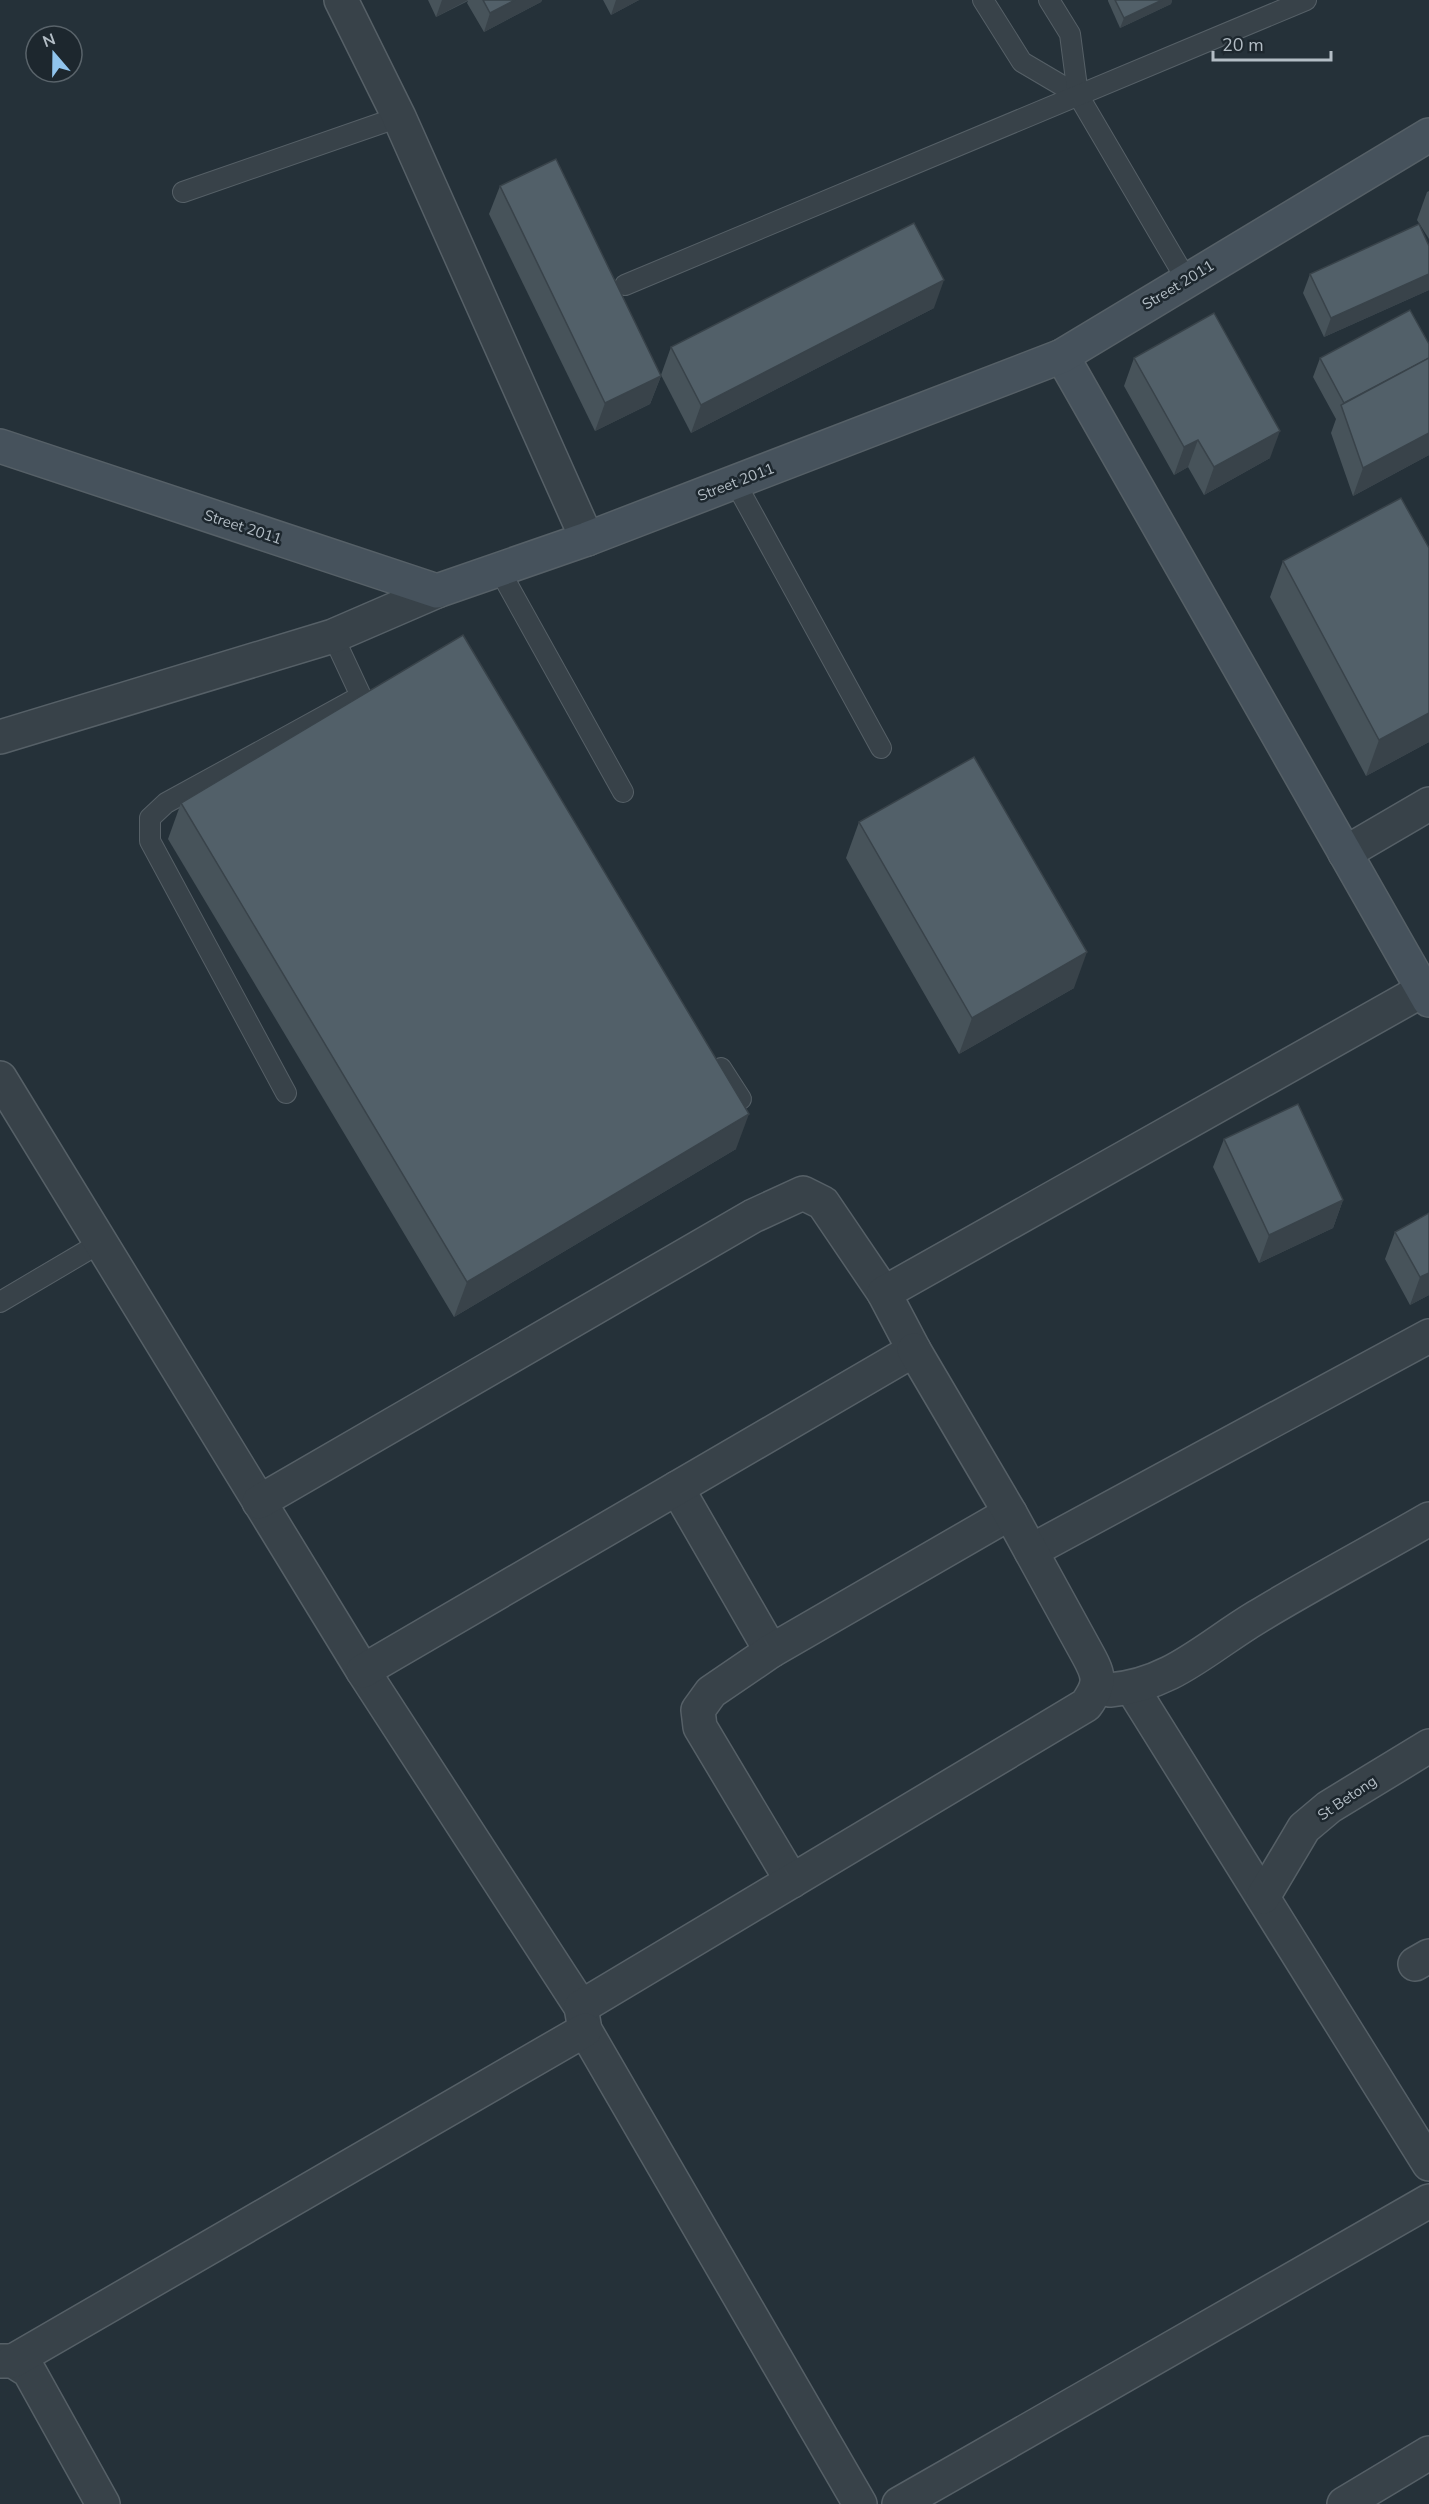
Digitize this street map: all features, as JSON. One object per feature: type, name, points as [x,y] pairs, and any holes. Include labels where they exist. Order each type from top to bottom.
[{"type":"main road","name":"Street 2011","points":[[0,446],[437,591],[587,539],[1062,356],[1186,279],[1429,135]]},
{"type":"main road","points":[[1062,356],[1426,995]]},
{"type":"street","points":[[341,0],[399,117],[587,539]]},
{"type":"street","points":[[0,737],[333,636],[437,591]]},
{"type":"street","points":[[1345,853],[1429,804]]},
{"type":"street","points":[[884,1293],[1426,995]]},
{"type":"street","points":[[0,1078],[363,1671],[583,2018],[860,2504]]},
{"type":"street","points":[[6,2361],[583,2018],[792,1881],[1086,1705],[1096,1691],[1098,1674],[1010,1513],[914,1350],[884,1293],[823,1203],[803,1193],[742,1221],[259,1502]]},
{"type":"street","points":[[1031,1551],[1429,1336]]},
{"type":"street","points":[[363,1671],[914,1350]]},
{"type":"street","points":[[678,1488],[771,1652]]},
{"type":"street","points":[[792,1881],[700,1728],[698,1710],[711,1692],[771,1652],[1010,1513]]},
{"type":"street","points":[[1096,1691],[1132,1688],[1165,1677],[1257,1617],[1429,1519]]},
{"type":"street","points":[[1132,1688],[1429,2164]]},
{"type":"street","name":"St Betong","points":[[1263,1897],[1304,1828],[1329,1807],[1429,1746]]},
{"type":"street","points":[[898,2504],[1428,2204]]},
{"type":"street","points":[[6,2361],[29,2371],[103,2504]]},
{"type":"street","points":[[1344,2504],[1429,2453]]},
{"type":"lane","points":[[983,0],[1022,62],[1078,95]]},
{"type":"lane","points":[[1049,0],[1070,34],[1078,95],[1186,279]]},
{"type":"lane","points":[[625,285],[1306,0]]},
{"type":"lane","points":[[183,192],[399,117]]},
{"type":"lane","points":[[735,482],[881,748]]},
{"type":"lane","points":[[500,571],[623,792]]},
{"type":"lane","points":[[333,636],[361,696]]},
{"type":"lane","points":[[286,1093],[150,841],[150,818],[166,803],[381,687]]},
{"type":"lane","points":[[708,1049],[741,1099]]},
{"type":"lane","points":[[0,1302],[100,1243]]},
{"type":"building","points":[[483,0],[515,0],[490,13]]},
{"type":"building","points":[[1115,0],[1162,0],[1124,18]]},
{"type":"building","points":[[556,159],[661,376],[605,403],[500,186]]},
{"type":"building","points":[[914,223],[944,280],[701,405],[671,347]]},
{"type":"building","points":[[1419,224],[1429,246],[1429,274],[1331,318],[1310,274]]},
{"type":"building","points":[[1410,310],[1429,344],[1429,358],[1344,403],[1320,358]]},
{"type":"building","points":[[1214,313],[1280,431],[1214,467],[1198,440],[1184,447],[1134,358]]},
{"type":"building","points":[[1429,358],[1429,433],[1363,468],[1341,405]]},
{"type":"building","points":[[1401,498],[1429,548],[1429,713],[1379,740],[1283,561]]},
{"type":"building","points":[[463,635],[749,1114],[467,1282],[181,803]]},
{"type":"building","points":[[974,757],[1087,952],[972,1018],[859,822]]},
{"type":"building","points":[[1298,1104],[1343,1200],[1269,1235],[1224,1139]]},
{"type":"building","points":[[1429,1213],[1429,1273],[1420,1277],[1395,1232]]}]
